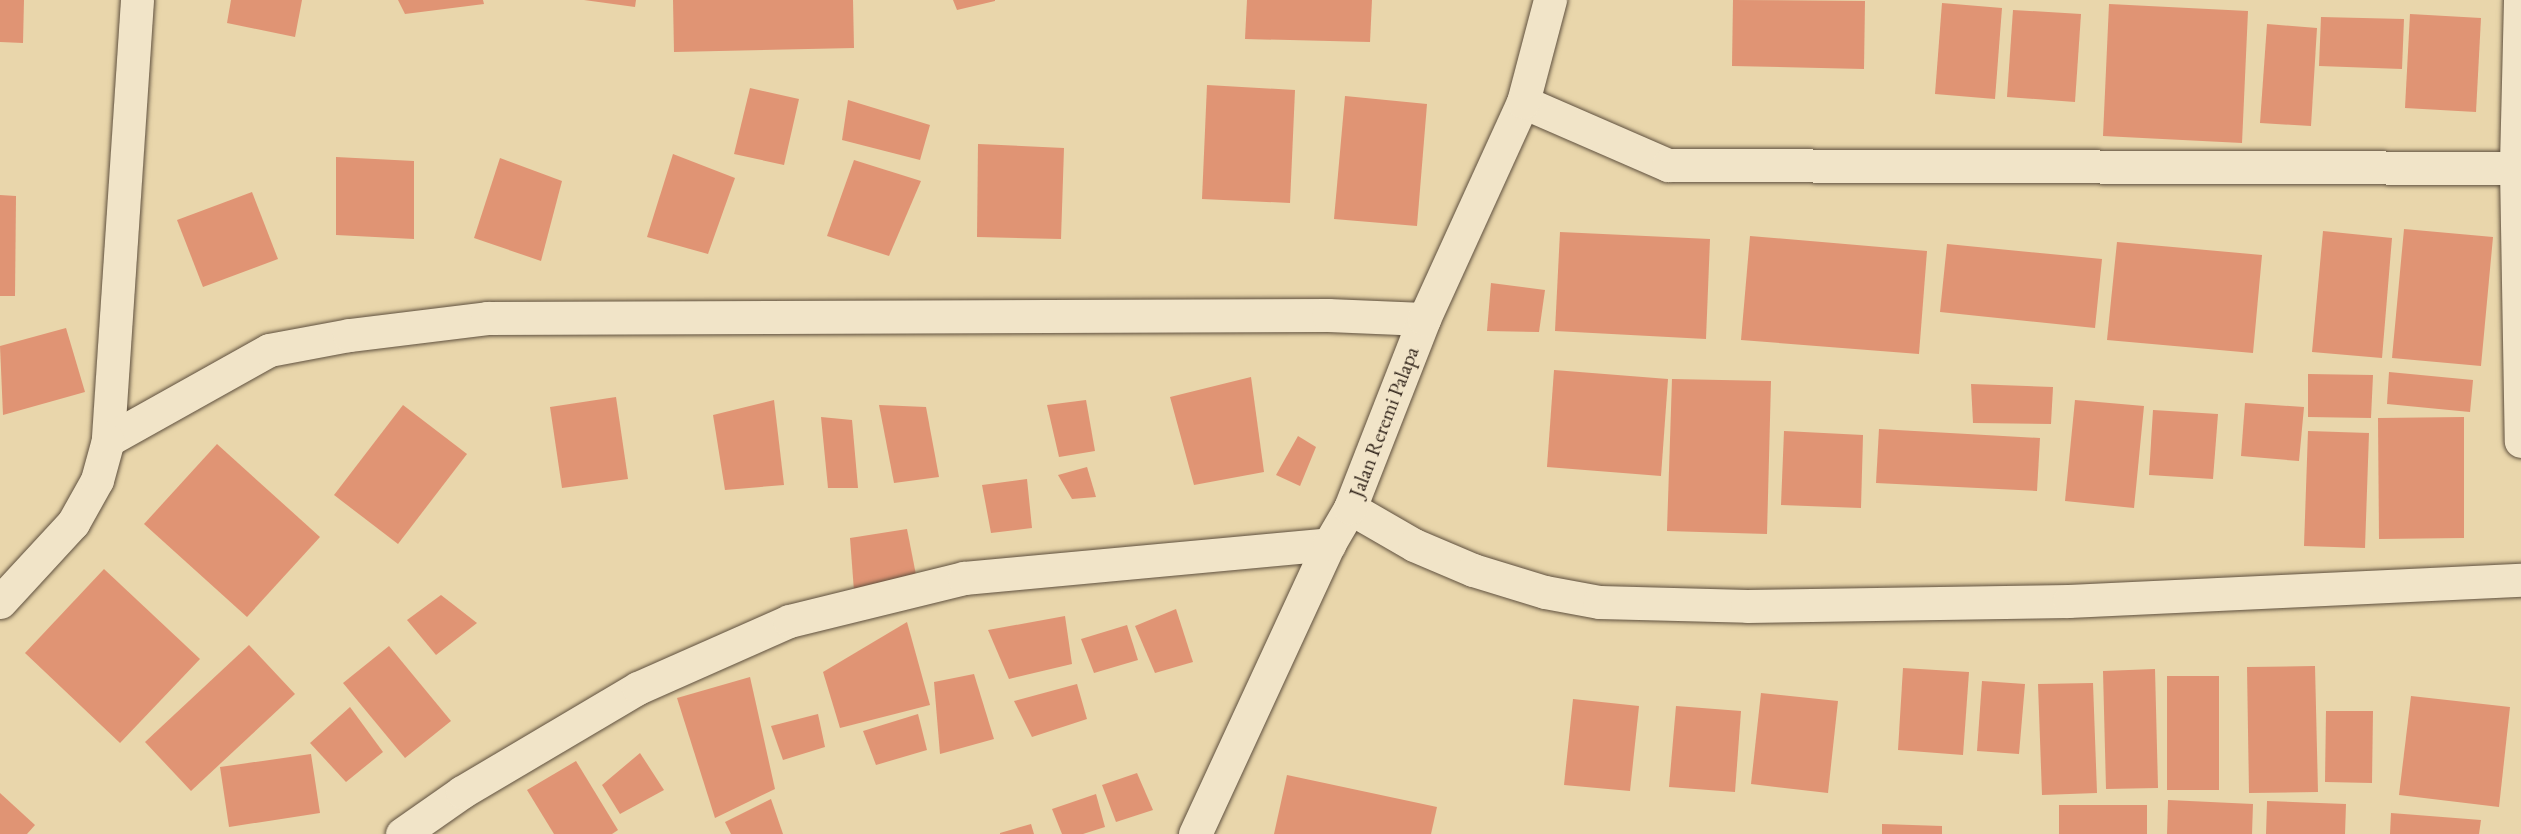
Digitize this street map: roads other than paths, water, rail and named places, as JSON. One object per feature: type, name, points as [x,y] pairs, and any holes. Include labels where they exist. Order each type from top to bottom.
[{"type":"street","points":[[0,602],[73,523],[97,480],[108,440],[137,0]]},
{"type":"street","name":"Jalan Reremi Palapa","points":[[1195,834],[1329,544],[1350,508],[1424,319],[1523,102],[1550,0]]},
{"type":"street","points":[[2520,0],[2516,168],[2521,441]]},
{"type":"street","points":[[1523,102],[1668,165],[2516,168]]},
{"type":"street","points":[[108,440],[269,350],[350,335],[487,318],[1328,315],[1424,319]]},
{"type":"street","points":[[1350,508],[1414,546],[1473,570],[1545,592],[1599,602],[1747,606],[2069,601],[2521,580]]},
{"type":"street","points":[[402,834],[462,792],[638,688],[789,621],[964,578],[1329,544]]}]
